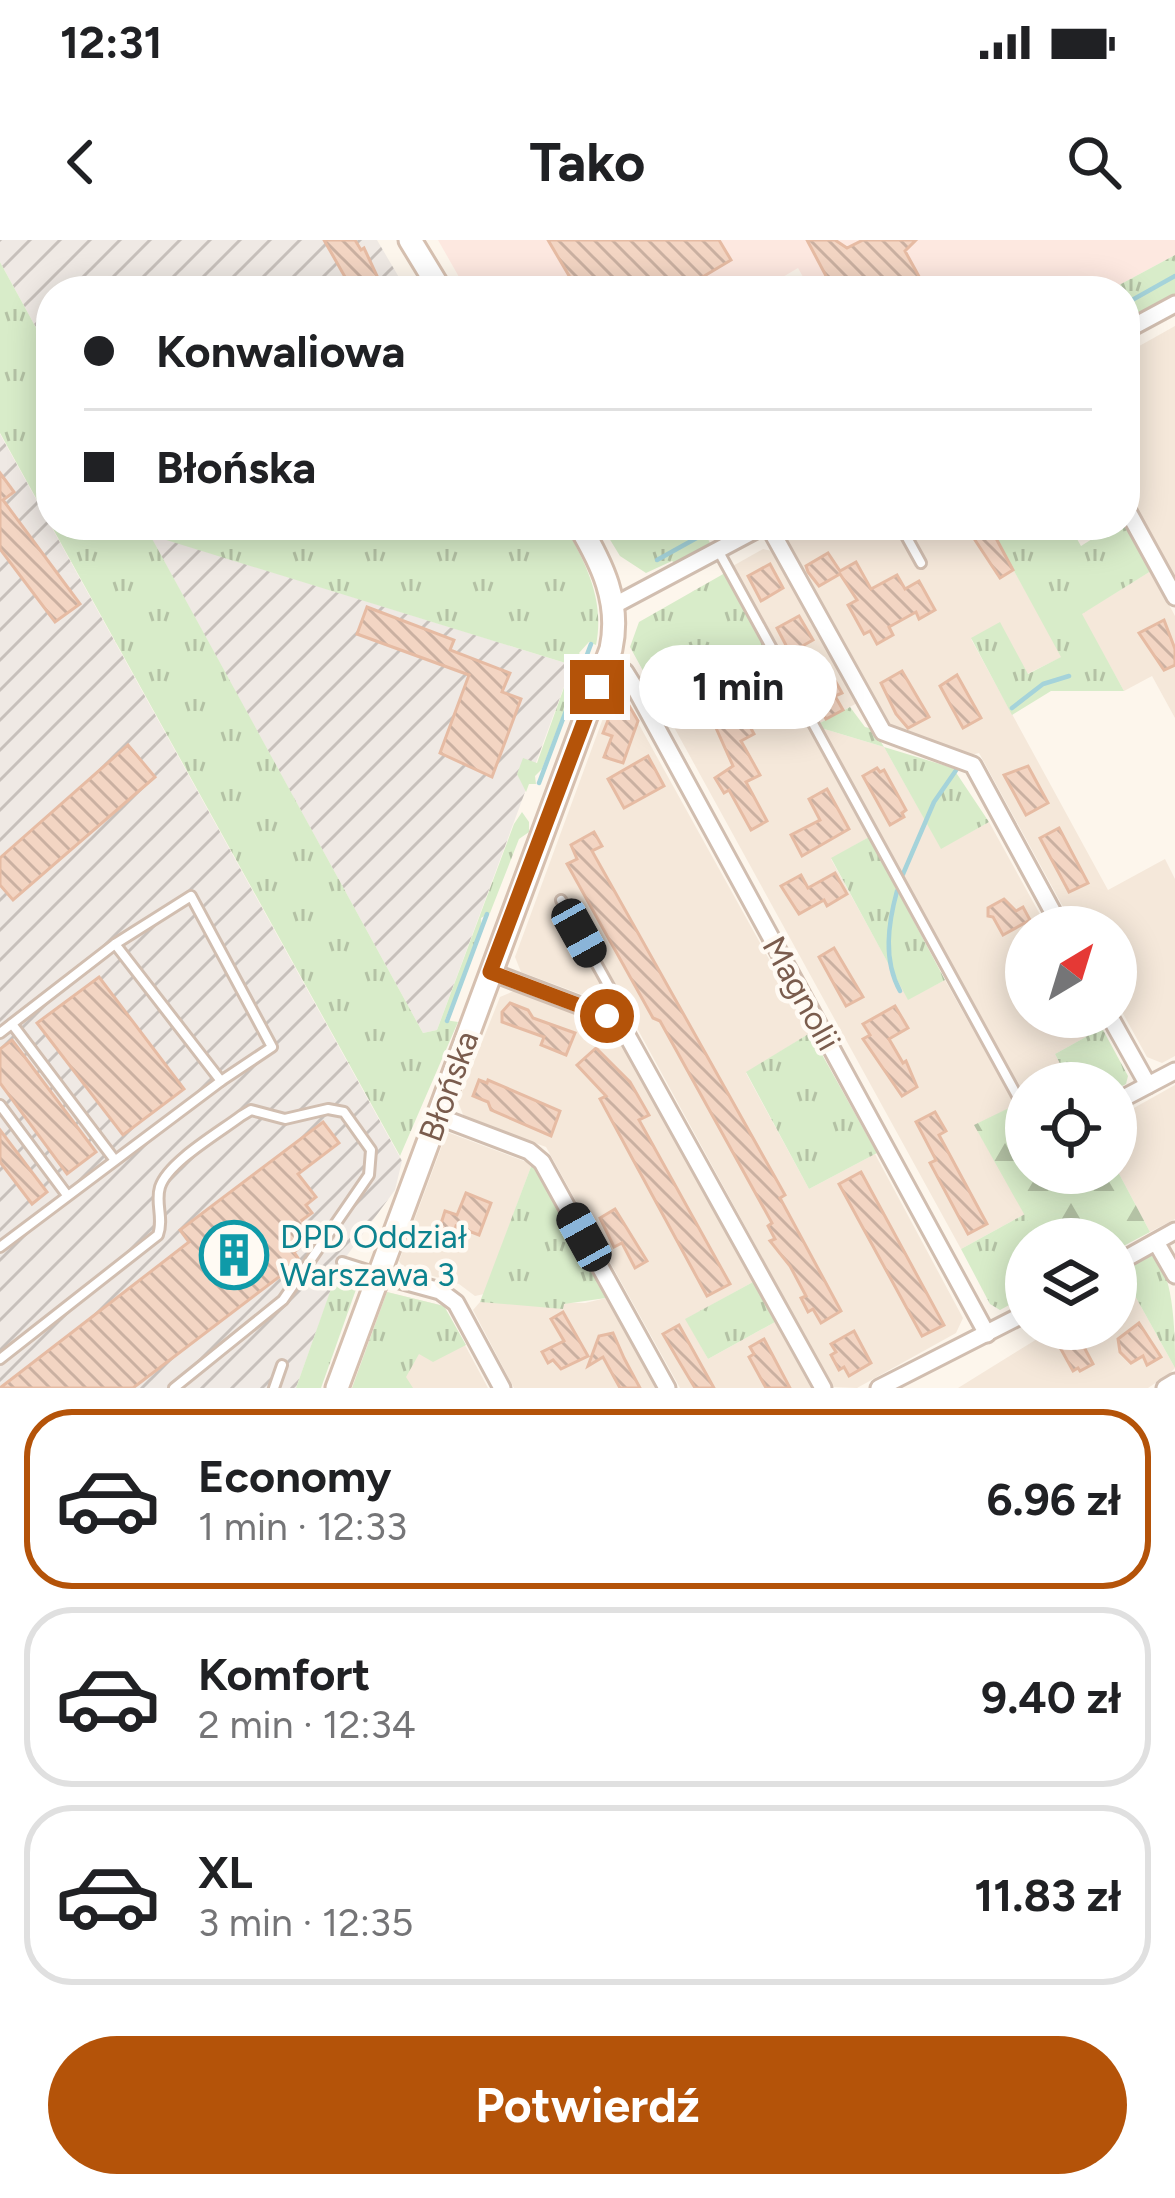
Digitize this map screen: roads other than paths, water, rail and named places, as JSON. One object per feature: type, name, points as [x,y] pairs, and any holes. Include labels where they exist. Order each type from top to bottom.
[{"type":"street","points":[[410,240],[432,276]]},
{"type":"street","points":[[1140,323],[1175,304]]},
{"type":"street","points":[[1140,533],[1175,597]]},
{"type":"street","points":[[588,540],[614,606],[737,540]]},
{"type":"street","points":[[775,540],[883,731],[973,765],[1050,906]]},
{"type":"street","name":"Błońska","points":[[337,1388],[608,660],[614,606]]},
{"type":"street","name":"Magnolii","points":[[608,660],[624,671],[635,688],[987,1334]]},
{"type":"street","points":[[490,972],[607,1016],[632,1040],[823,1388]]},
{"type":"street","points":[[1122,1038],[1148,1085]]},
{"type":"street","points":[[1137,1091],[1175,1071]]},
{"type":"street","points":[[437,1116],[530,1151],[542,1162],[668,1388]]},
{"type":"street","points":[[1137,1252],[1175,1231]]},
{"type":"street","points":[[1156,1242],[1175,1275]]},
{"type":"street","points":[[378,1274],[440,1292],[456,1303],[502,1388]]},
{"type":"street","points":[[879,1388],[1005,1324]]},
{"type":"street","points":[[1165,1388],[1175,1382]]},
{"type":"lane","points":[[908,540],[921,563]]},
{"type":"lane","points":[[718,550],[1005,1074]]},
{"type":"lane","points":[[0,1033],[115,944],[191,896],[272,1047],[0,1247]]},
{"type":"lane","points":[[561,900],[616,1000],[607,1016]]},
{"type":"lane","points":[[115,944],[221,1081]]},
{"type":"lane","points":[[12,1024],[114,1159]]},
{"type":"lane","points":[[0,1105],[68,1195]]},
{"type":"lane","points":[[0,1359],[158,1235],[162,1218],[158,1195],[165,1177],[241,1116],[251,1110],[285,1119],[328,1109],[344,1112],[371,1150],[369,1175],[283,1300],[174,1388]]},
{"type":"lane","points":[[343,1262],[378,1274]]},
{"type":"lane","points":[[274,1388],[282,1365]]},
{"type":"waterway","points":[[1140,296],[1175,276]]},
{"type":"waterway","points":[[657,560],[693,540]]},
{"type":"waterway","points":[[539,783],[591,644]]},
{"type":"waterway","points":[[1012,708],[1043,684],[1069,676]]},
{"type":"waterway","points":[[903,874],[934,802],[959,766]]},
{"type":"waterway","points":[[897,891],[889,942],[900,991]]},
{"type":"waterway","points":[[447,1021],[487,914]]},
{"type":"place","name":"DPD Oddział Warszawa 3","points":[[234,1255]]}]
